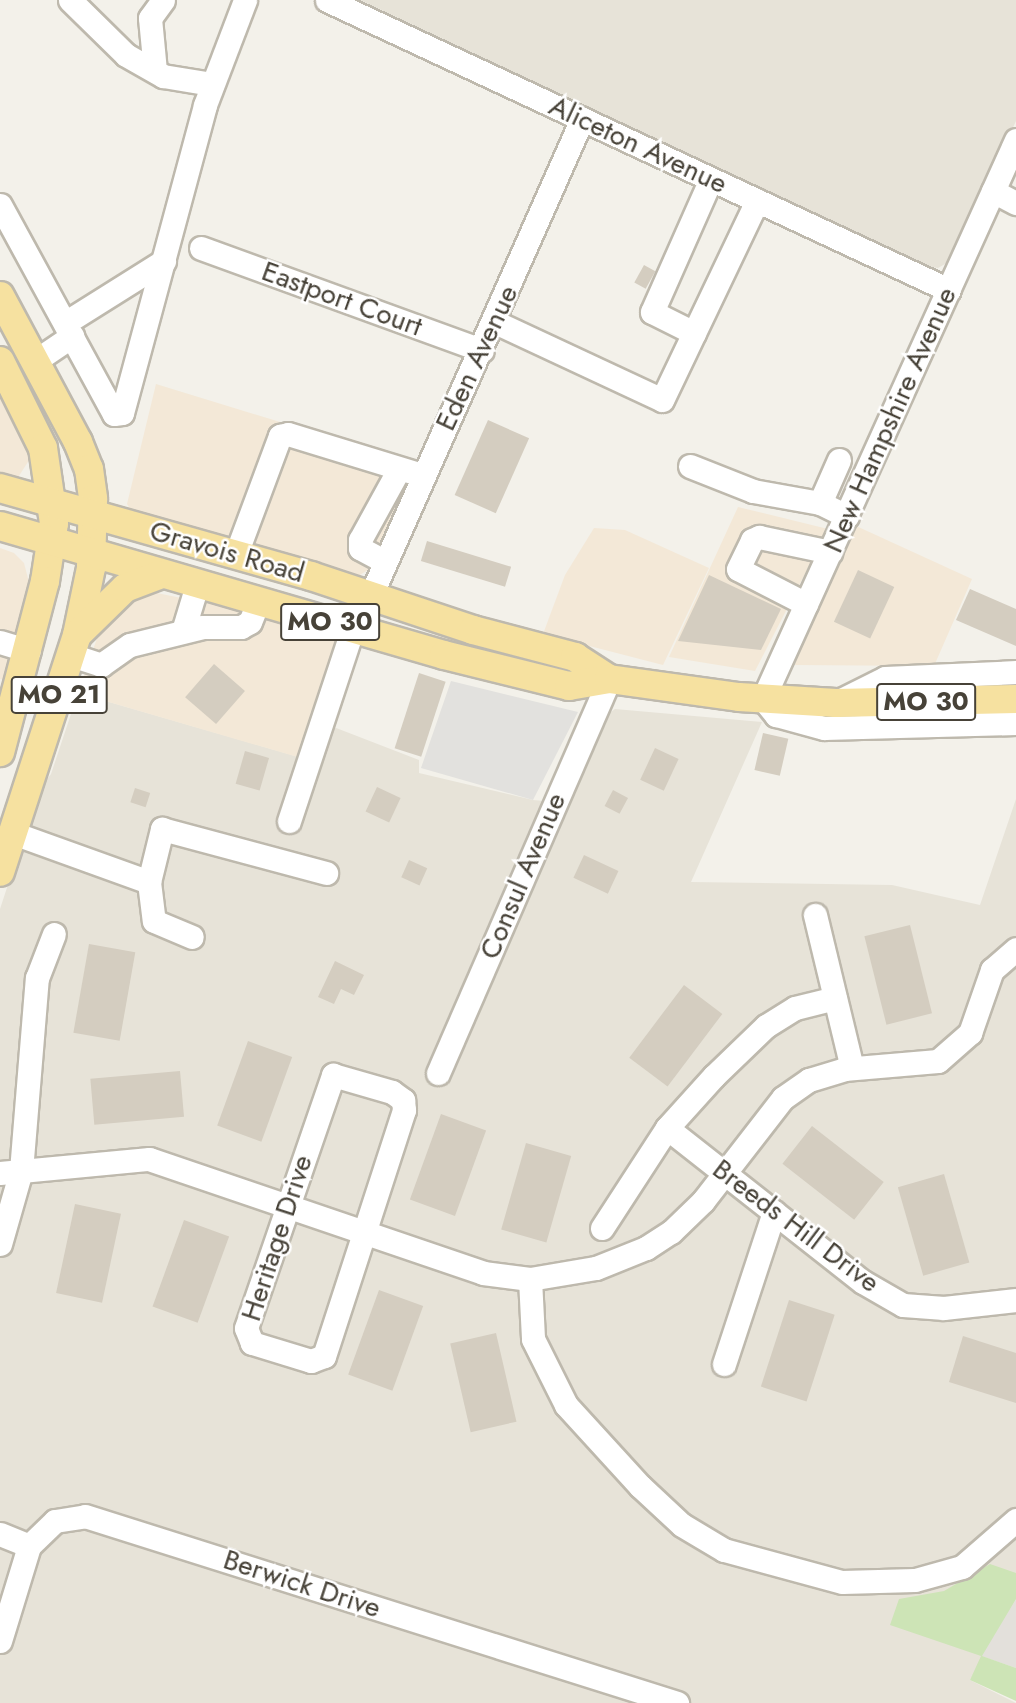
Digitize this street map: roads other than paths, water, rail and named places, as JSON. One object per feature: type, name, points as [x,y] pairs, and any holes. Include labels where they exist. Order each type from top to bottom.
[{"type":"main road","points":[[0,296],[89,469],[93,514]]},
{"type":"main road","points":[[0,361],[43,448],[51,502]]},
{"type":"main road","name":"Gravois Road","points":[[0,488],[236,554],[575,657],[609,679]]},
{"type":"main road","name":"MO 21","points":[[0,752],[29,651],[53,543],[51,502]]},
{"type":"main road","name":"MO 21","points":[[0,872],[74,645],[92,555],[93,514]]},
{"type":"main road","name":"Gravois Road","points":[[0,526],[159,575],[569,686],[609,679],[764,699],[836,703],[1016,699]]},
{"type":"main road","points":[[74,645],[112,598],[159,575]]},
{"type":"street","points":[[70,0],[126,55],[155,71],[212,84]]},
{"type":"street","points":[[155,71],[150,18],[163,0]]},
{"type":"street","points":[[0,205],[114,414],[122,413],[212,84],[245,0]]},
{"type":"street","name":"Aliceton Avenue","points":[[327,0],[949,290]]},
{"type":"street","name":"Eden Avenue","points":[[371,595],[422,475],[495,322],[582,119]]},
{"type":"street","name":"New Hampshire Avenue","points":[[764,699],[1016,140]]},
{"type":"street","points":[[694,333],[652,312],[711,179]]},
{"type":"street","points":[[993,191],[1016,202]]},
{"type":"street","points":[[495,322],[662,400],[757,201]]},
{"type":"street","name":"Eastport Court","points":[[201,248],[482,350]]},
{"type":"street","points":[[35,360],[68,330],[164,261]]},
{"type":"street","points":[[236,554],[280,436],[288,434],[422,475]]},
{"type":"street","points":[[820,503],[839,460]]},
{"type":"street","points":[[690,466],[753,491],[820,503],[847,516]]},
{"type":"street","points":[[384,561],[360,548],[360,540],[399,468]]},
{"type":"street","points":[[806,604],[738,569],[752,540],[759,537],[830,552]]},
{"type":"street","points":[[183,631],[197,585]]},
{"type":"street","points":[[74,645],[101,665],[130,645],[183,631],[241,627],[250,622],[258,602]]},
{"type":"street","points":[[289,821],[354,628]]},
{"type":"street","points":[[0,642],[29,651]]},
{"type":"street","points":[[836,703],[885,678],[1016,673]]},
{"type":"street","name":"Consul Avenue","points":[[438,1073],[609,679]]},
{"type":"street","name":"Gravois Road","points":[[764,699],[776,715],[824,728],[1016,723]]},
{"type":"street","points":[[192,937],[153,921],[149,882],[162,829],[326,873]]},
{"type":"street","points":[[13,833],[149,882]]},
{"type":"street","points":[[815,915],[852,1068]]},
{"type":"street","points":[[0,1244],[37,978],[54,934]]},
{"type":"street","points":[[10,1172],[149,1158],[290,1205],[362,1234],[483,1273],[530,1279],[596,1268],[646,1248],[703,1201],[783,1098],[808,1080],[852,1068],[938,1060],[961,1044],[970,1033],[992,970],[1016,949]]},
{"type":"street","points":[[602,1228],[667,1128],[766,1026],[795,1008],[835,998]]},
{"type":"street","name":"Heritage Drive","points":[[342,1075],[392,1092],[403,1100],[404,1110],[362,1234],[319,1361],[252,1343],[246,1328],[290,1205],[328,1081],[342,1075]]},
{"type":"street","name":"Breeds Hill Drive","points":[[667,1128],[863,1282],[903,1304],[944,1308],[1016,1300]]},
{"type":"street","points":[[0,1153],[10,1172]]},
{"type":"street","points":[[724,1364],[774,1212]]},
{"type":"street","points":[[530,1279],[533,1339],[566,1405],[639,1486],[682,1525],[724,1550],[842,1582],[915,1580],[962,1567],[1016,1520]]},
{"type":"street","name":"Berwick Drive","points":[[0,1641],[29,1546],[55,1521],[85,1516],[677,1703]]},
{"type":"street","points":[[0,1534],[29,1546]]}]
